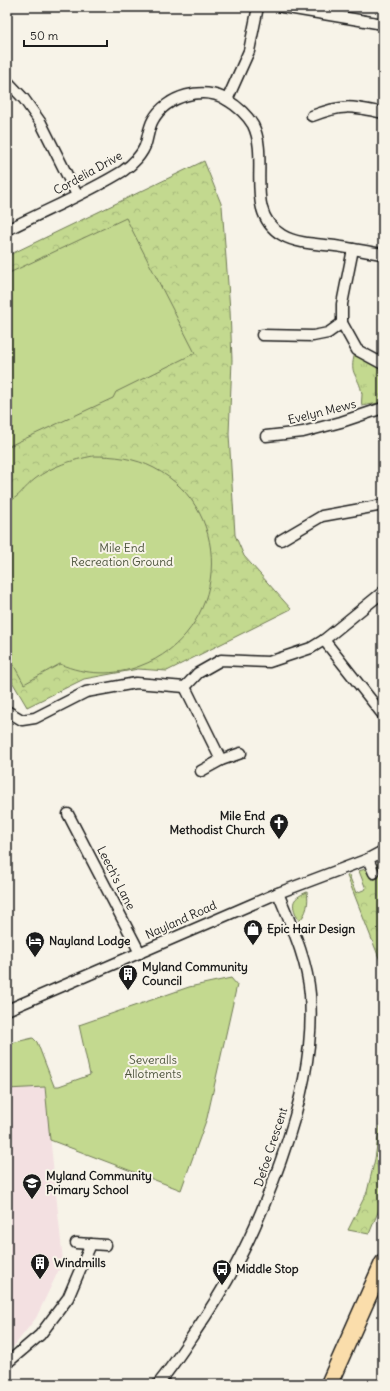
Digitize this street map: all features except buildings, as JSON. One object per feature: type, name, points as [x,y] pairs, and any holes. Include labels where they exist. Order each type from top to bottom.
[{"type":"main road","points":[[329,1384],[383,1263]]},
{"type":"street","points":[[227,100],[249,51],[258,7]]},
{"type":"street","points":[[282,7],[383,24]]},
{"type":"street","points":[[9,87],[24,99],[41,123],[77,195]]},
{"type":"street","name":"Cordelia Drive","points":[[7,230],[116,175],[131,164],[146,144],[153,120],[159,112],[170,103],[185,96],[198,93],[209,94],[227,100],[247,116],[253,126],[258,142],[260,198],[263,212],[268,221],[282,235],[290,239],[383,254]]},
{"type":"street","points":[[312,116],[334,108],[351,107],[383,113]]},
{"type":"street","points":[[353,249],[342,304],[342,323],[357,350],[383,364]]},
{"type":"street","points":[[262,335],[313,336],[328,333],[342,323]]},
{"type":"street","name":"Evelyn Mews","points":[[266,436],[303,432],[341,422],[383,408]]},
{"type":"street","points":[[281,540],[322,516],[383,505]]},
{"type":"street","points":[[185,687],[198,673],[221,660],[269,662],[311,648],[324,640],[383,592]]},
{"type":"street","points":[[324,640],[383,715]]},
{"type":"street","points":[[7,711],[22,720],[35,718],[86,692],[136,684],[185,687]]},
{"type":"street","points":[[185,687],[221,760]]},
{"type":"street","points":[[201,771],[221,760],[241,753]]},
{"type":"street","name":"Leech's Lane","points":[[68,814],[140,953]]},
{"type":"street","name":"Nayland Road","points":[[7,1010],[278,893],[375,856],[383,851]]},
{"type":"street","points":[[374,873],[375,856]]},
{"type":"street","name":"Defoe Crescent","points":[[158,1384],[218,1298],[248,1244],[265,1206],[297,1114],[305,1080],[310,1041],[310,992],[301,954],[278,893]]},
{"type":"street","points":[[76,1242],[106,1245]]},
{"type":"street","points":[[7,1363],[40,1335],[68,1298],[91,1244]]},
{"type":"shaded area","name":"Myland Community Primary School","points":[[45,1087],[63,1261],[36,1318],[14,1346],[7,1351],[7,1089]]},
{"type":"green space","name":"Mile End Recreation Ground","points":[[204,161],[222,206],[230,310],[232,360],[229,434],[235,535],[244,556],[291,609],[167,671],[138,669],[84,679],[27,707],[7,673],[7,256]]},
{"type":"green space","points":[[126,218],[195,353],[116,392],[113,398],[7,447],[7,274]]},
{"type":"green space","points":[[355,353],[383,369],[383,400],[379,403],[362,406],[361,387],[353,371]]},
{"type":"green space","points":[[93,456],[117,457],[139,462],[154,468],[181,488],[199,513],[209,542],[211,572],[205,601],[191,628],[169,650],[140,666],[110,673],[100,673],[70,668],[60,664],[24,684],[7,653],[7,503],[48,470],[77,459]]},
{"type":"green space","points":[[383,862],[383,968],[347,876],[349,875],[356,893],[366,889],[359,871],[365,869],[372,880],[378,878],[377,864]]},
{"type":"green space","points":[[307,892],[307,908],[299,921],[294,911],[294,903],[297,897]]},
{"type":"green space","name":"Severalls Allotments","points":[[231,978],[237,985],[207,1118],[181,1190],[50,1140],[45,1087],[7,1089],[7,1044],[33,1038],[37,1042],[54,1086],[59,1086],[90,1075],[79,1025],[189,987]]},
{"type":"green space","points":[[383,1102],[383,1200],[369,1234],[348,1230],[367,1192],[375,1159]]},
{"type":"place","name":"Mile End Methodist Church","points":[[279,840]]},
{"type":"place","name":"Epic Hair Design","points":[[253,946]]},
{"type":"place","name":"Nayland Lodge","points":[[35,958]]},
{"type":"place","name":"Myland Community Council","points":[[128,991]]},
{"type":"place","name":"Myland Community Primary School","points":[[32,1200]]},
{"type":"place","name":"Windmills","points":[[40,1280]]},
{"type":"place","name":"Middle Stop","points":[[222,1286]]}]
